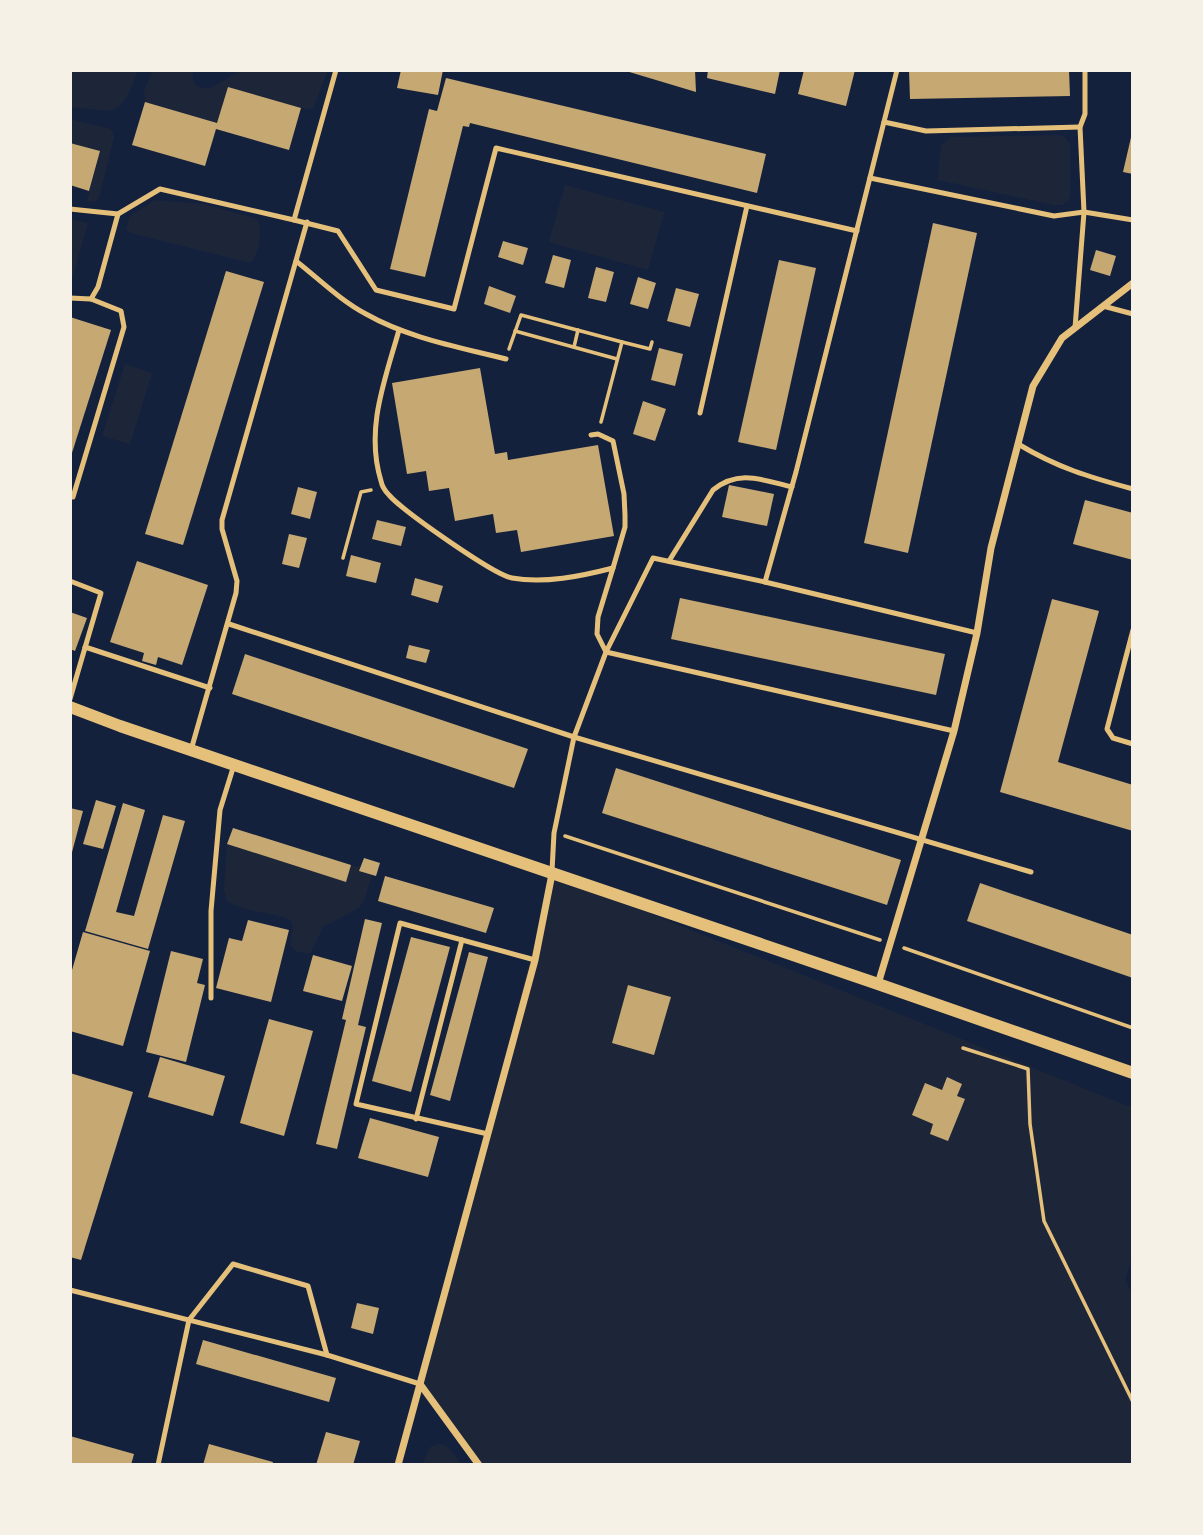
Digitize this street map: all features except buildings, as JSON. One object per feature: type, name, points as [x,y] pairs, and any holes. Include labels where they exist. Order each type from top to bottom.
[{"type":"street","points":[[878,984],[954,731],[977,633],[991,548],[1033,386],[1062,338],[1133,282]]},
{"type":"street","points":[[70,707],[1133,1073]]},
{"type":"street","points":[[398,1465],[535,960],[552,874]]},
{"type":"street","points":[[420,1384],[479,1465]]},
{"type":"lane","points":[[294,220],[336,70]]},
{"type":"lane","points":[[765,582],[792,487],[897,70]]},
{"type":"lane","points":[[1075,328],[1084,212],[1080,127],[1085,114],[1085,70]]},
{"type":"lane","points":[[884,122],[926,131],[1080,127]]},
{"type":"lane","points":[[70,209],[118,214],[160,189],[307,222],[338,231],[376,290],[454,309],[496,148],[857,231]]},
{"type":"lane","points":[[870,178],[1054,216],[1084,212],[1133,220]]},
{"type":"lane","points":[[700,413],[747,206]]},
{"type":"lane","points":[[92,299],[98,288],[118,214]]},
{"type":"lane","points":[[191,750],[229,624],[237,581],[222,529],[222,520],[307,222]]},
{"type":"lane","points":[[296,261],[362,313],[399,330],[506,359]]},
{"type":"lane","points":[[70,298],[92,299],[121,310],[124,327],[73,498]]},
{"type":"lane","points":[[1103,306],[1133,314]]},
{"type":"lane","points":[[399,330],[375,423],[374,440],[383,486],[388,495],[493,571],[509,578],[532,580],[612,568]]},
{"type":"lane","points":[[594,434],[613,440],[624,494],[625,527],[598,617],[597,634],[607,652],[954,731]]},
{"type":"lane","points":[[1018,444],[1047,461],[1080,475],[1133,489]]},
{"type":"lane","points":[[669,561],[713,491],[722,483],[744,477],[792,487]]},
{"type":"lane","points":[[552,874],[554,833],[574,737],[607,652],[653,558],[977,633]]},
{"type":"lane","points":[[70,581],[101,593],[70,699]]},
{"type":"lane","points":[[229,624],[574,737],[1031,872]]},
{"type":"lane","points":[[1133,630],[1107,729],[1113,738],[1133,744]]},
{"type":"lane","points":[[85,647],[210,688]]},
{"type":"lane","points":[[211,999],[211,911],[220,810],[234,765]]},
{"type":"lane","points":[[488,1134],[356,1104],[400,923],[535,960]]},
{"type":"lane","points":[[416,1119],[463,940]]},
{"type":"lane","points":[[158,1465],[189,1320],[233,1264],[308,1286],[327,1355]]},
{"type":"lane","points":[[70,1290],[327,1355],[420,1384]]},
{"type":"path","points":[[506,359],[521,315],[650,349],[652,342]]},
{"type":"path","points":[[574,347],[578,330]]},
{"type":"path","points":[[515,331],[617,359]]},
{"type":"path","points":[[594,434],[622,342]]},
{"type":"path","points":[[343,558],[361,492],[383,486]]},
{"type":"path","points":[[554,833],[890,943],[1133,1028]]},
{"type":"path","points":[[963,1048],[1028,1069],[1030,1124],[1044,1221],[1133,1402]]},
{"type":"shaded area","points":[[70,70],[138,70],[125,100],[110,111],[70,107]]},
{"type":"shaded area","points":[[153,70],[192,70],[194,83],[202,88],[210,88],[242,70],[328,70],[313,109],[301,108],[217,123],[145,102],[144,90]]},
{"type":"shaded area","points":[[70,119],[108,128],[114,137],[99,198],[95,201],[87,202],[100,151],[70,143]]},
{"type":"shaded area","points":[[1064,136],[1070,144],[1070,196],[1062,205],[938,180],[941,146],[950,137]]},
{"type":"shaded area","points":[[565,185],[664,212],[648,270],[549,242]]},
{"type":"shaded area","points":[[155,200],[203,204],[254,218],[258,221],[260,237],[251,263],[131,233],[126,229],[130,216]]},
{"type":"shaded area","points":[[70,219],[88,223],[70,287]]},
{"type":"shaded area","points":[[125,364],[152,373],[130,444],[102,436]]},
{"type":"shaded area","points":[[227,843],[361,867],[360,872],[372,875],[365,898],[359,908],[323,927],[311,952],[307,954],[296,951],[290,945],[293,927],[291,920],[242,908],[227,901],[224,889]]},
{"type":"shaded area","points":[[552,874],[1133,1108],[1133,1254],[1125,1280],[1133,1295],[1133,1465],[479,1465],[420,1384]]},
{"type":"shaded area","points":[[439,1444],[447,1446],[463,1465],[422,1465],[430,1447]]}]
